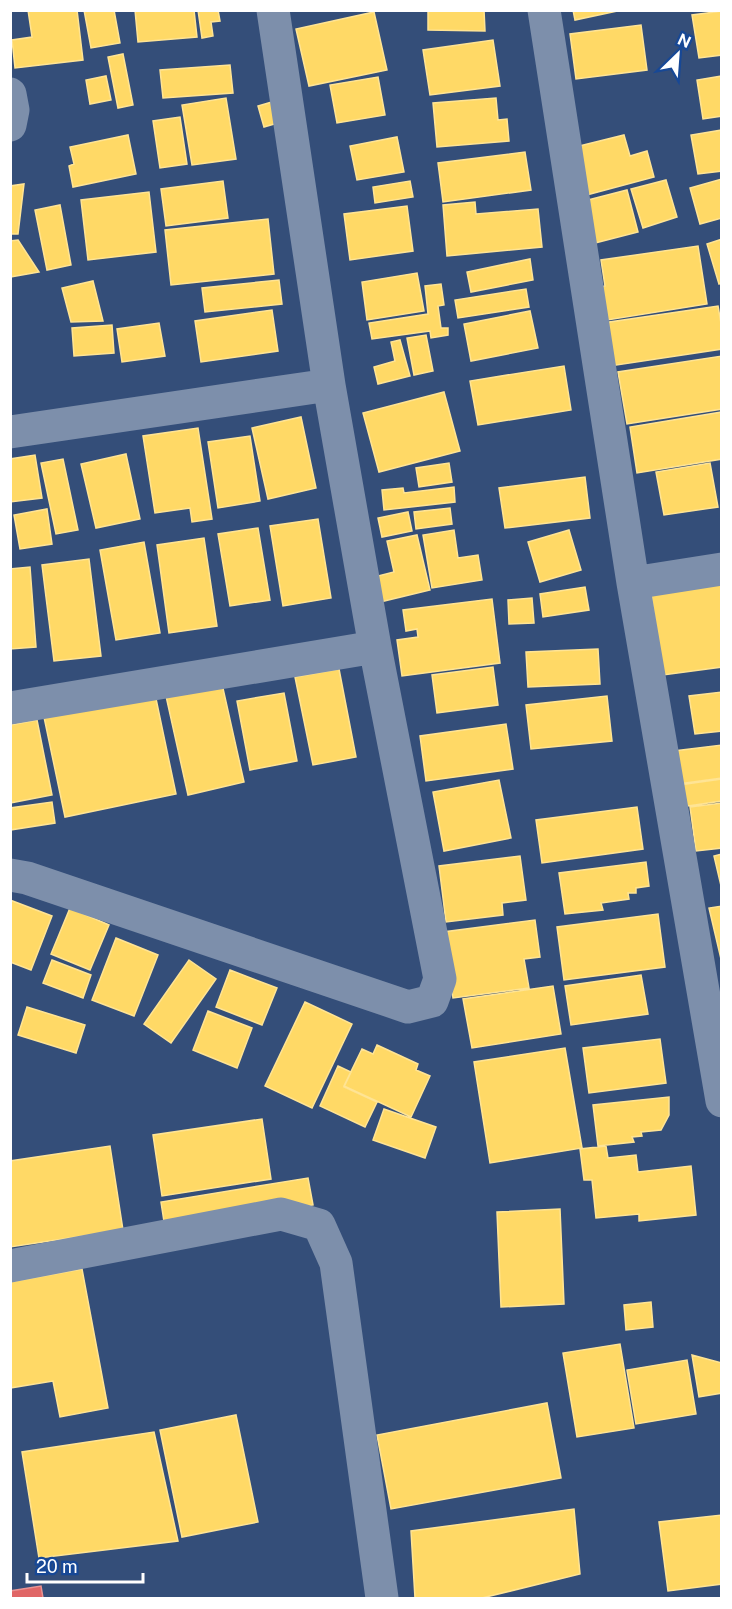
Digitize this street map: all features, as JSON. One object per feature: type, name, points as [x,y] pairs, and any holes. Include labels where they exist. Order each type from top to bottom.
[{"type":"street","points":[[10,876],[27,878],[408,1007],[432,1001],[440,979],[375,647],[329,385],[273,10]]},
{"type":"street","points":[[544,10],[633,583],[722,1101]]},
{"type":"street","points":[[10,94],[13,110],[10,125]]},
{"type":"street","points":[[10,432],[329,385]]},
{"type":"street","points":[[633,583],[722,569]]},
{"type":"street","points":[[10,708],[375,647]]},
{"type":"street","points":[[10,1266],[281,1214],[319,1225],[336,1263],[382,1599]]},
{"type":"building: Logements","points":[[28,10],[77,10],[83,60],[15,68],[12,40],[32,37]]},
{"type":"building: Logements","points":[[84,10],[114,10],[120,43],[91,48]]},
{"type":"building: Logements","points":[[135,10],[194,10],[197,37],[138,42]]},
{"type":"building: Logements","points":[[198,10],[218,10],[220,21],[211,22],[213,36],[202,38]]},
{"type":"building: Logements","points":[[428,10],[484,10],[485,31],[428,30]]},
{"type":"building: Logements","points":[[573,10],[622,10],[575,20]]},
{"type":"building: Logements","points":[[722,11],[722,55],[699,58],[692,15]]},
{"type":"building: Logements","points":[[374,12],[387,70],[309,86],[296,29]]},
{"type":"building: Logements","points":[[641,25],[647,70],[576,79],[570,34]]},
{"type":"building: Logements","points":[[493,40],[500,86],[430,95],[423,50]]},
{"type":"building: Logements","points":[[123,54],[133,105],[118,108],[108,57]]},
{"type":"building: Logements","points":[[230,65],[233,93],[163,98],[160,70]]},
{"type":"building: Logements","points":[[106,76],[111,100],[90,104],[86,80]]},
{"type":"building: Logements","points":[[722,76],[722,116],[703,119],[697,80]]},
{"type":"building: Logements","points":[[378,77],[385,115],[337,123],[330,85]]},
{"type":"building: Logements","points":[[226,98],[236,159],[192,165],[182,105]]},
{"type":"building: Logements","points":[[496,98],[498,120],[507,119],[509,141],[437,147],[433,103]]},
{"type":"building: Logements","points":[[282,99],[288,120],[264,127],[258,106]]},
{"type":"building: Logements","points":[[180,117],[187,164],[160,168],[153,121]]},
{"type":"building: Logements","points":[[722,130],[722,171],[698,174],[691,135]]},
{"type":"building: Logements","points":[[128,135],[136,174],[73,187],[69,166],[74,164],[70,147]]},
{"type":"building: Logements","points":[[624,135],[630,156],[647,151],[654,177],[579,197],[567,149]]},
{"type":"building: Logements","points":[[397,137],[404,172],[357,180],[350,146]]},
{"type":"building: Logements","points":[[525,152],[531,190],[443,202],[438,163]]},
{"type":"building: Logements","points":[[722,179],[722,218],[700,224],[690,188]]},
{"type":"building: Logements","points":[[666,180],[677,217],[643,228],[631,189]]},
{"type":"building: Logements","points":[[223,181],[228,218],[166,226],[161,189]]},
{"type":"building: Logements","points":[[410,181],[413,197],[375,203],[373,187]]},
{"type":"building: Logements","points":[[24,184],[18,234],[10,234],[10,186]]},
{"type":"building: Logements","points":[[627,190],[638,232],[591,244],[580,202]]},
{"type":"building: Logements","points":[[149,192],[156,252],[88,260],[81,200]]},
{"type":"building: Logements","points":[[475,202],[476,214],[538,209],[542,247],[447,256],[443,205]]},
{"type":"building: Logements","points":[[60,205],[71,265],[47,270],[35,210]]},
{"type":"building: Logements","points":[[407,206],[413,251],[350,260],[344,214]]},
{"type":"building: Logements","points":[[268,219],[274,274],[171,285],[165,230]]},
{"type":"building: Logements","points":[[722,239],[722,283],[719,284],[707,244]]},
{"type":"building: Logements","points":[[18,240],[39,272],[10,277],[10,241]]},
{"type":"building: Logements","points":[[698,246],[707,304],[601,321],[595,288],[605,286],[601,260]]},
{"type":"building: Logements","points":[[530,259],[533,280],[471,292],[467,272]]},
{"type":"building: Logements","points":[[417,273],[424,311],[367,320],[362,282]]},
{"type":"building: Logements","points":[[279,280],[282,304],[205,312],[202,288]]},
{"type":"building: Logements","points":[[93,281],[103,321],[71,322],[62,288]]},
{"type":"building: Logements","points":[[441,284],[444,305],[438,306],[441,328],[448,328],[448,335],[431,338],[430,331],[372,339],[369,323],[428,314],[425,286]]},
{"type":"building: Logements","points":[[526,289],[529,307],[458,318],[455,300]]},
{"type":"building: Logements","points":[[718,306],[722,329],[722,349],[610,366],[603,323]]},
{"type":"building: Logements","points":[[272,310],[278,351],[201,362],[195,321]]},
{"type":"building: Logements","points":[[530,311],[538,348],[471,361],[464,324]]},
{"type":"building: Logements","points":[[159,323],[165,356],[122,362],[117,329]]},
{"type":"building: Logements","points":[[112,325],[114,353],[74,356],[72,328]]},
{"type":"building: Logements","points":[[426,335],[433,371],[414,375],[407,338]]},
{"type":"building: Logements","points":[[400,340],[410,376],[378,384],[374,367],[395,361],[391,342]]},
{"type":"building: Logements","points":[[722,356],[722,409],[627,424],[618,372]]},
{"type":"building: Logements","points":[[564,366],[571,410],[478,425],[470,381]]},
{"type":"building: Logements","points":[[444,392],[460,451],[379,472],[363,413]]},
{"type":"building: Logements","points":[[722,412],[722,459],[637,473],[630,427]]},
{"type":"building: Logements","points":[[301,417],[316,488],[268,499],[252,428]]},
{"type":"building: Logements","points":[[198,428],[212,519],[192,522],[190,508],[155,513],[143,436]]},
{"type":"building: Logements","points":[[250,436],[260,501],[218,508],[208,442]]},
{"type":"building: Logements","points":[[126,454],[140,519],[96,528],[81,464]]},
{"type":"building: Logements","points":[[35,455],[42,498],[10,502],[10,459]]},
{"type":"building: Logements","points":[[63,459],[78,530],[56,534],[41,463]]},
{"type":"building: Logements","points":[[449,463],[452,482],[419,487],[416,468]]},
{"type":"building: Logements","points":[[710,463],[718,507],[664,515],[656,472]]},
{"type":"building: Logements","points":[[585,477],[590,518],[505,528],[499,488]]},
{"type":"building: Logements","points":[[454,487],[455,502],[384,510],[382,490],[403,488],[404,493]]},
{"type":"building: Logements","points":[[450,508],[452,524],[416,529],[414,512]]},
{"type":"building: Logements","points":[[47,509],[52,544],[20,549],[14,515]]},
{"type":"building: Logements","points":[[408,512],[412,531],[382,537],[378,518]]},
{"type":"building: Logements","points":[[318,519],[331,598],[283,606],[270,526]]},
{"type":"building: Logements","points":[[258,528],[270,600],[230,606],[218,534]]},
{"type":"building: Logements","points":[[454,530],[458,558],[478,555],[482,580],[432,588],[423,535]]},
{"type":"building: Logements","points":[[569,530],[581,570],[540,582],[528,542]]},
{"type":"building: Logements","points":[[417,535],[430,590],[380,602],[374,577],[394,572],[387,541]]},
{"type":"building: Logements","points":[[204,538],[217,626],[169,633],[157,545]]},
{"type":"building: Logements","points":[[144,542],[160,633],[116,640],[100,550]]},
{"type":"building: Logements","points":[[89,559],[101,656],[54,661],[42,565]]},
{"type":"building: Logements","points":[[30,567],[36,647],[10,649],[10,569]]},
{"type":"building: Logements","points":[[722,583],[722,667],[663,675],[651,593]]},
{"type":"building: Logements","points":[[585,587],[589,610],[543,617],[540,594]]},
{"type":"building: Logements","points":[[532,598],[534,623],[509,624],[508,600]]},
{"type":"building: Logements","points":[[492,599],[500,663],[402,676],[397,640],[418,637],[417,629],[406,631],[403,610]]},
{"type":"building: Logements","points":[[598,649],[600,684],[528,687],[526,652]]},
{"type":"building: Logements","points":[[493,667],[498,705],[437,713],[432,675]]},
{"type":"building: Logements","points":[[339,669],[356,757],[313,765],[295,677]]},
{"type":"building: Logements","points":[[222,684],[244,782],[188,795],[166,696]]},
{"type":"building: Logements","points":[[722,692],[722,731],[695,734],[689,696]]},
{"type":"building: Logements","points":[[284,693],[297,761],[250,770],[237,701]]},
{"type":"building: Logements","points":[[155,694],[176,794],[65,817],[44,717]]},
{"type":"building: Logements","points":[[607,696],[612,741],[531,749],[526,705]]},
{"type":"building: Logements","points":[[37,720],[52,795],[10,803],[10,725]]},
{"type":"building: Logements","points":[[506,724],[513,769],[426,781],[420,736]]},
{"type":"building: Logements","points":[[722,745],[722,778],[678,784],[674,751]]},
{"type":"building: Logements","points":[[722,779],[722,801],[681,807],[679,785]]},
{"type":"building: Logements","points":[[499,780],[511,838],[444,851],[433,792]]},
{"type":"building: Logements","points":[[52,802],[55,823],[10,830],[10,808]]},
{"type":"building: Logements","points":[[722,803],[722,848],[696,851],[690,807]]},
{"type":"building: Logements","points":[[637,807],[643,849],[542,863],[536,820]]},
{"type":"building: Logements","points":[[722,854],[722,890],[714,856]]},
{"type":"building: Logements","points":[[520,856],[526,900],[502,903],[503,915],[446,922],[439,866]]},
{"type":"building: Logements","points":[[646,862],[649,886],[636,888],[636,893],[628,893],[629,899],[601,903],[603,910],[565,914],[559,873]]},
{"type":"building: Logements","points":[[10,900],[52,916],[31,970],[10,962]]},
{"type":"building: Logements","points":[[722,906],[722,959],[721,959],[709,908]]},
{"type":"building: Logements","points":[[70,908],[109,925],[90,970],[51,954]]},
{"type":"building: Logements","points":[[658,914],[665,967],[564,980],[557,927]]},
{"type":"building: Logements","points":[[535,920],[540,957],[524,959],[529,988],[453,998],[443,932]]},
{"type":"building: Logements","points":[[116,938],[158,955],[134,1016],[92,1000]]},
{"type":"building: Logements","points":[[52,960],[91,975],[83,998],[43,983]]},
{"type":"building: Logements","points":[[189,960],[216,979],[171,1043],[144,1024]]},
{"type":"building: Logements","points":[[230,970],[277,988],[262,1025],[216,1007]]},
{"type":"building: Logements","points":[[641,975],[648,1014],[571,1025],[565,986]]},
{"type":"building: Logements","points":[[553,986],[561,1034],[472,1048],[463,999]]},
{"type":"building: Logements","points":[[305,1002],[352,1024],[312,1108],[265,1086]]},
{"type":"building: Logements","points":[[27,1007],[85,1025],[76,1053],[18,1035]]},
{"type":"building: Logements","points":[[208,1011],[252,1028],[237,1068],[193,1050]]},
{"type":"building: Logements","points":[[660,1039],[666,1083],[589,1093],[583,1048]]},
{"type":"building: Logements","points":[[377,1045],[418,1064],[416,1070],[430,1076],[411,1117],[344,1086],[362,1049],[373,1054]]},
{"type":"building: Logements","points":[[565,1048],[582,1148],[490,1163],[474,1062]]},
{"type":"building: Logements","points":[[338,1066],[351,1072],[344,1087],[377,1102],[365,1127],[320,1106]]},
{"type":"building: Logements","points":[[669,1097],[669,1115],[661,1130],[641,1132],[642,1136],[632,1137],[634,1142],[598,1146],[593,1105]]},
{"type":"building: Logements","points":[[384,1109],[436,1127],[425,1158],[373,1140]]},
{"type":"building: Logements","points":[[262,1119],[271,1179],[162,1196],[153,1135]]},
{"type":"building: Logements","points":[[110,1146],[123,1230],[10,1247],[10,1161]]},
{"type":"building: Logements","points":[[606,1146],[608,1158],[636,1155],[638,1172],[691,1166],[696,1215],[639,1221],[639,1214],[596,1218],[592,1180],[584,1180],[580,1149]]},
{"type":"building: Logements","points":[[308,1178],[313,1205],[165,1228],[161,1202]]},
{"type":"building: Logements","points":[[560,1209],[564,1304],[501,1307],[497,1212]]},
{"type":"building: Logements","points":[[82,1269],[108,1408],[60,1417],[53,1381],[10,1388],[10,1282]]},
{"type":"building: Logements","points":[[651,1302],[653,1327],[626,1330],[624,1305]]},
{"type":"building: Logements","points":[[620,1344],[634,1428],[577,1437],[563,1353]]},
{"type":"building: Logements","points":[[692,1355],[722,1363],[722,1393],[699,1397]]},
{"type":"building: Logements","points":[[687,1360],[696,1414],[636,1424],[627,1370]]},
{"type":"building: Logements","points":[[547,1403],[561,1478],[391,1509],[377,1435]]},
{"type":"building: Logements","points":[[236,1415],[258,1522],[182,1537],[160,1430]]},
{"type":"building: Logements","points":[[154,1432],[178,1541],[39,1558],[22,1452]]},
{"type":"building: Logements","points":[[574,1509],[580,1574],[482,1598],[415,1598],[411,1531]]},
{"type":"building: Logements","points":[[722,1515],[722,1584],[668,1591],[659,1522]]},
{"type":"building: Commerces","points":[[41,1586],[43,1598],[10,1598],[10,1591]]}]
